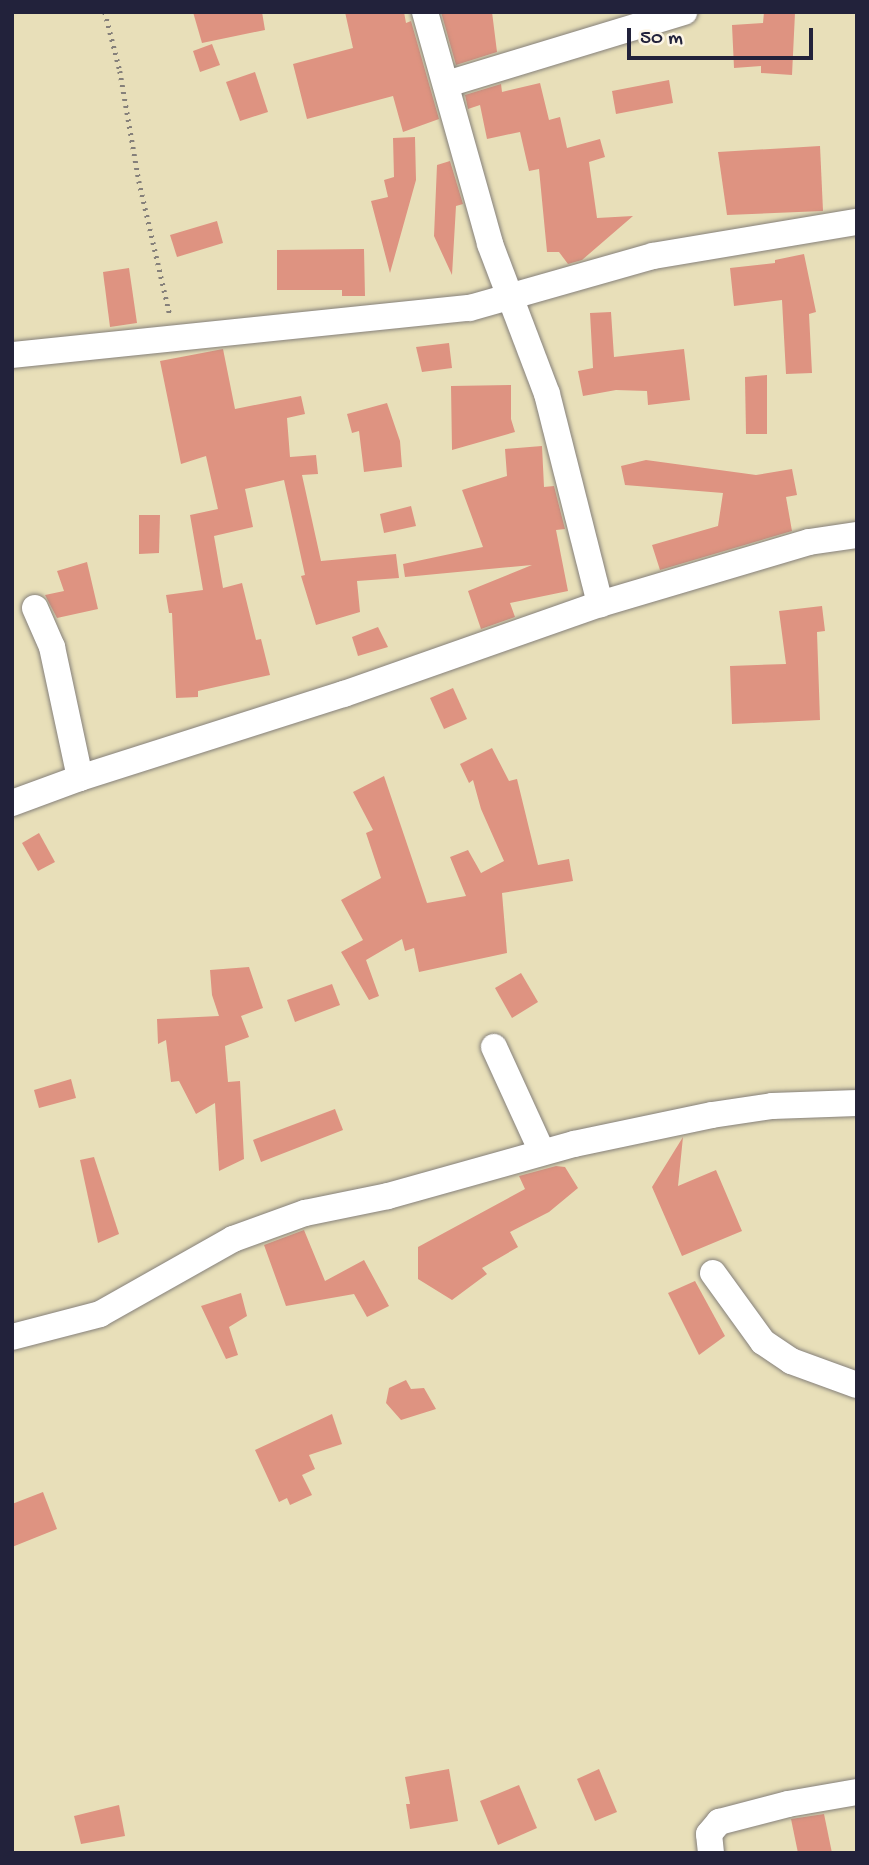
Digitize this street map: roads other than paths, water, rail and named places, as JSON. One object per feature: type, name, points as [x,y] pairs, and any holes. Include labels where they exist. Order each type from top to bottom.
[{"type":"street","points":[[425,12],[482,218],[547,394],[600,604]]},
{"type":"street","points":[[447,84],[684,12]]},
{"type":"street","points":[[12,355],[175,336],[470,308],[653,256],[857,222]]},
{"type":"street","points":[[12,803],[80,778],[344,694],[600,604],[809,542],[857,536]]},
{"type":"street","points":[[35,608],[52,647],[80,778]]},
{"type":"street","points":[[495,1047],[542,1152]]},
{"type":"street","points":[[12,1337],[100,1314],[233,1239],[305,1213],[388,1196],[542,1152],[741,1110],[857,1102]]},
{"type":"street","points":[[713,1273],[763,1342],[779,1354],[857,1385]]},
{"type":"street","points":[[710,1853],[709,1834],[719,1822],[788,1804],[857,1792]]}]
